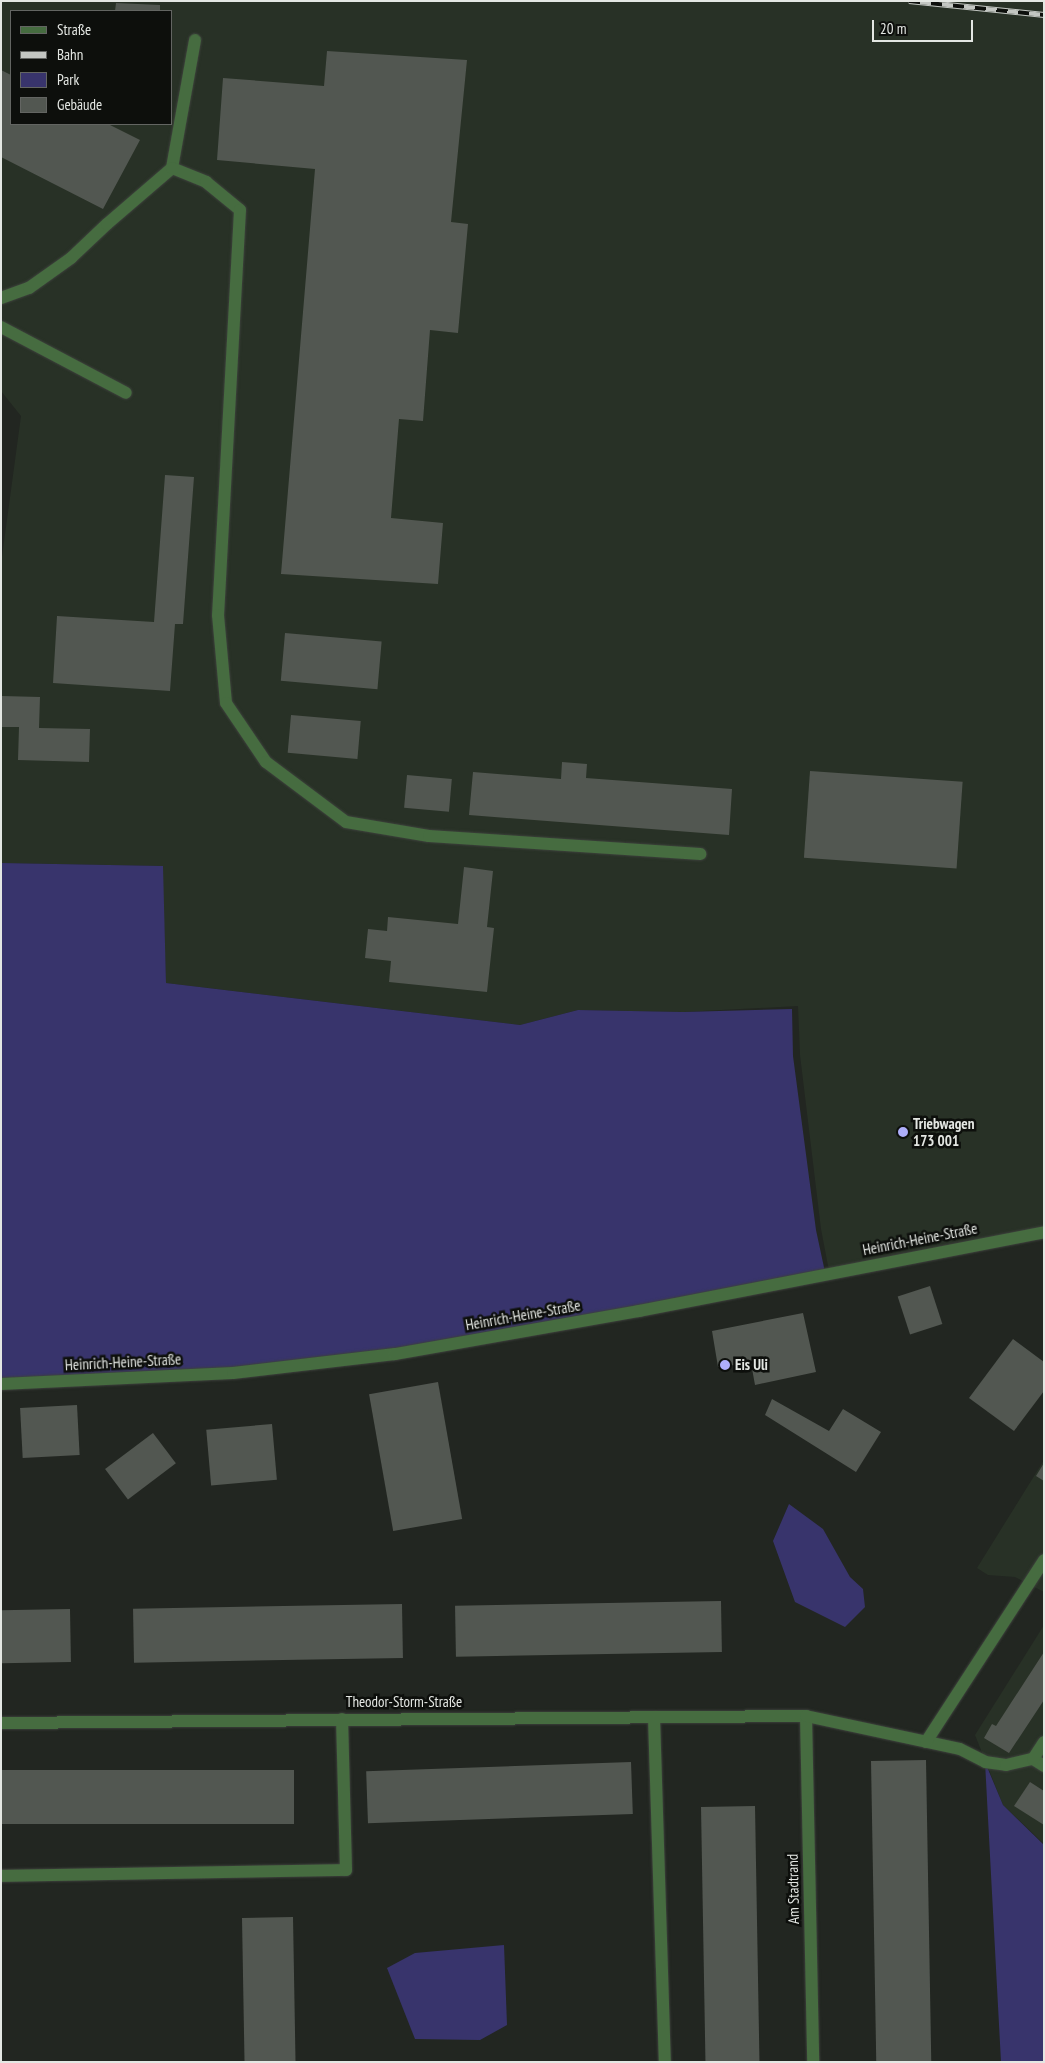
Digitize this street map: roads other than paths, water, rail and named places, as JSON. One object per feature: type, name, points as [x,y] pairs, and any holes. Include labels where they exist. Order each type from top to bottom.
[{"type":"street","points":[[1,298],[29,288],[72,258],[107,224],[172,168],[195,40]]},
{"type":"street","points":[[172,168],[206,182],[240,210],[218,615],[226,703],[266,762],[346,822],[429,836],[700,854]]},
{"type":"street","points":[[1,328],[126,394]]},
{"type":"street","name":"Heinrich-Heine-Straße","points":[[1,1384],[233,1372],[395,1354],[639,1311],[1044,1232]]},
{"type":"street","points":[[926,1742],[1044,1560]]},
{"type":"street","name":"Theodor-Storm-Straße","points":[[1,1723],[806,1716],[960,1749],[985,1762],[1006,1765],[1038,1762]]},
{"type":"street","name":"Am Stadtrand","points":[[806,1716],[813,2062]]},
{"type":"street","points":[[654,1717],[664,2062]]},
{"type":"street","points":[[1,1876],[346,1870],[342,1719]]},
{"type":"street","points":[[1038,1762],[1044,1742]]},
{"type":"railway","points":[[909,1],[1044,15]]},
{"type":"place","name":"Triebwagen 173 001","points":[[903,1132]]},
{"type":"place","name":"Eis Uli","points":[[725,1365]]}]
